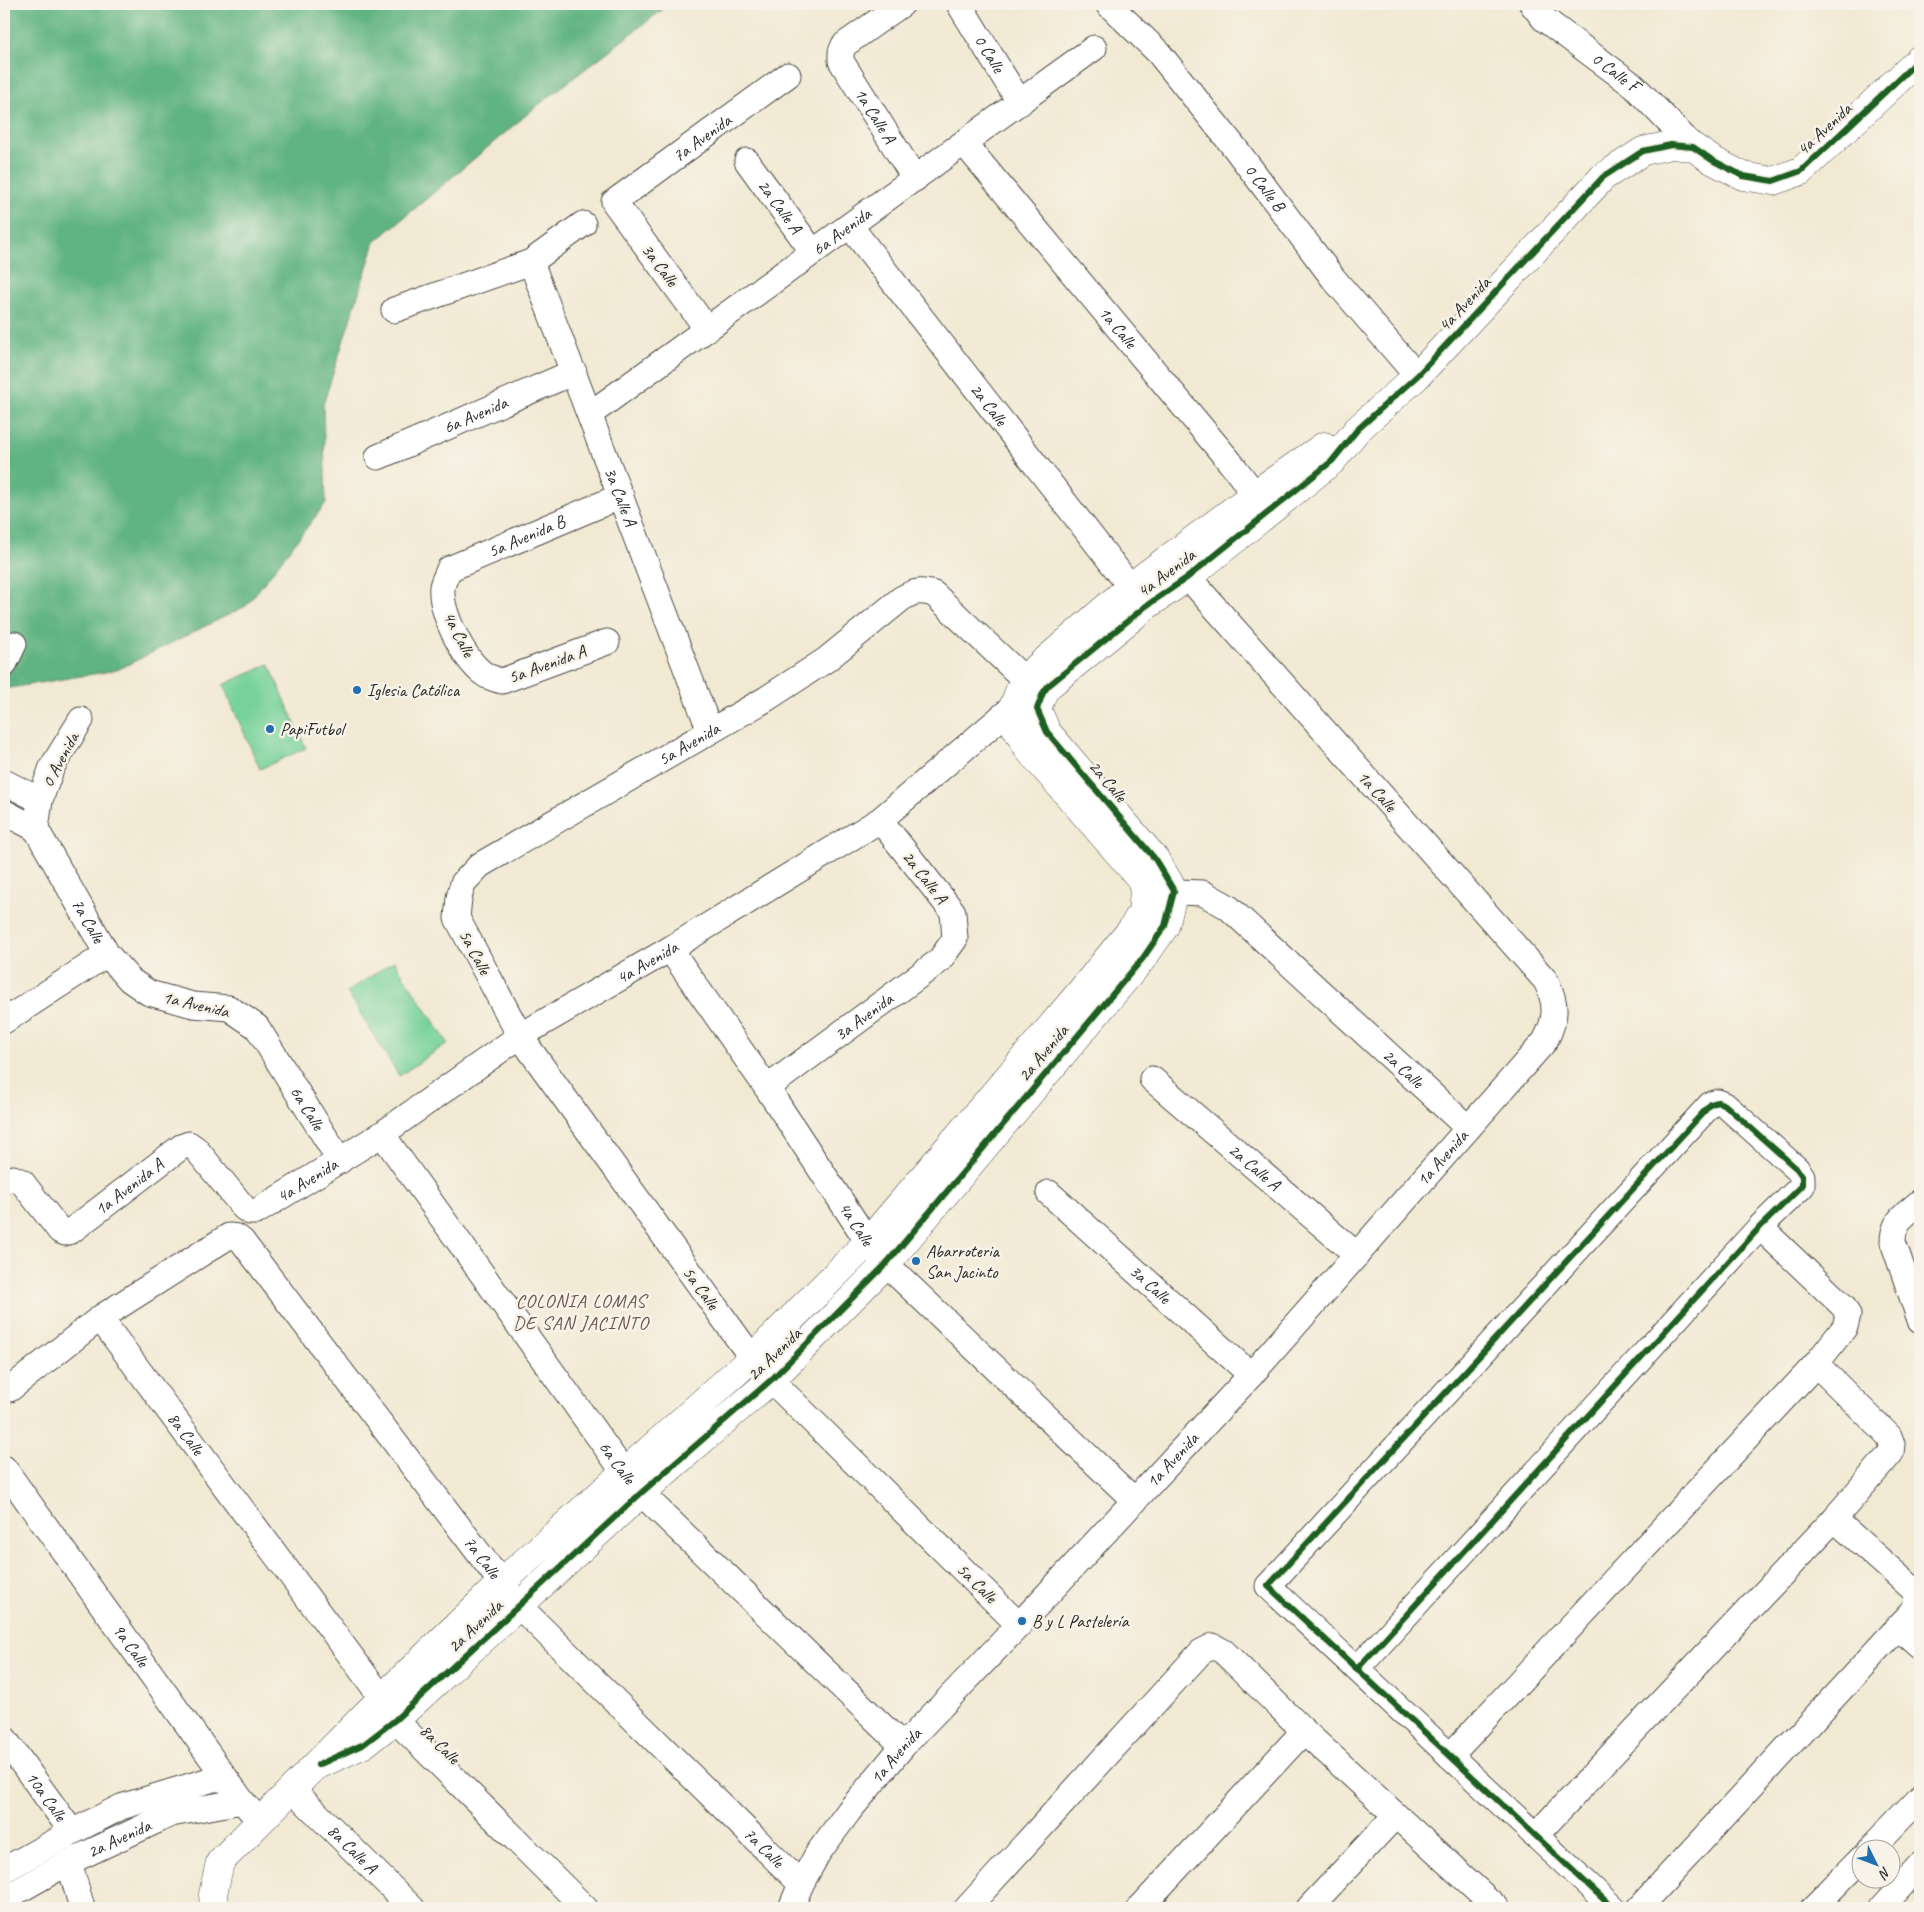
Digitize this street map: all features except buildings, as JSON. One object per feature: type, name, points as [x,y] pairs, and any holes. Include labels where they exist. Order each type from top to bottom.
[{"type":"street","name":"1a Calle A","points":[[902,4],[844,45],[841,52],[841,61],[915,179]]},
{"type":"street","name":"0 Calle","points":[[958,4],[1020,103]]},
{"type":"street","name":"0 Calle B","points":[[1108,4],[1158,52],[1235,148],[1332,278],[1417,376]]},
{"type":"street","name":"0 Calle F","points":[[1532,4],[1544,19],[1634,86],[1693,147]]},
{"type":"street","name":"6a Avenida","points":[[590,414],[1094,48]]},
{"type":"street","name":"4a Avenida","points":[[250,1212],[256,1212],[382,1134],[520,1036],[670,949],[880,820],[1033,695],[1138,597],[1262,503],[1332,461],[1357,430],[1417,376],[1604,177],[1643,151],[1671,145],[1693,147],[1712,160],[1742,176],[1773,181],[1801,171],[1920,59]]},
{"type":"street","name":"7a Avenida","points":[[616,200],[788,76]]},
{"type":"street","name":"1a Calle","points":[[964,144],[1262,503]]},
{"type":"street","name":"2a Calle A","points":[[748,161],[813,252]]},
{"type":"street","name":"3a Calle","points":[[616,200],[615,204],[708,329]]},
{"type":"street","points":[[394,310],[532,262],[583,224]]},
{"type":"street","name":"2a Calle","points":[[850,226],[1138,597]]},
{"type":"street","name":"3a Calle A","points":[[532,262],[710,731]]},
{"type":"street","name":"6a Avenida","points":[[378,457],[574,372]]},
{"type":"street","name":"5a Avenida B","points":[[442,586],[449,569],[621,496]]},
{"type":"street","name":"4a Avenida","points":[[1138,597],[1188,577],[1262,503]]},
{"type":"street","name":"1a Calle","points":[[1188,577],[1546,981],[1553,996],[1555,1011]]},
{"type":"street","name":"4a Calle","points":[[442,586],[444,609],[454,632],[468,657],[487,676]]},
{"type":"street","name":"2a Calle","points":[[922,590],[934,594],[1033,695],[1047,732],[1155,859],[1174,891]]},
{"type":"street","name":"5a Avenida","points":[[459,898],[463,882],[480,865],[766,699],[826,660],[901,599],[914,591],[922,590]]},
{"type":"street","name":"5a Avenida A","points":[[487,676],[502,682],[606,642]]},
{"type":"street","points":[[1033,695],[1016,728],[1029,750],[1141,879],[1144,891]]},
{"type":"street","name":"0 Avenida","points":[[36,829],[40,800],[52,767],[81,720]]},
{"type":"street","points":[[4,782],[40,800]]},
{"type":"street","points":[[4,812],[36,829]]},
{"type":"street","name":"2a Calle A","points":[[880,820],[953,912],[955,940]]},
{"type":"street","name":"7a Calle","points":[[36,829],[50,857],[107,954],[130,980]]},
{"type":"street","name":"2a Calle","points":[[1144,891],[1203,893],[1228,906],[1468,1128]]},
{"type":"street","name":"2a Avenida","points":[[4,1898],[69,1862],[171,1814],[251,1811],[292,1789],[318,1765],[364,1744],[389,1709],[500,1582],[752,1358],[868,1242],[1131,930],[1142,912],[1144,891]]},
{"type":"street","name":"2a Avenida","points":[[389,1709],[519,1606],[642,1493],[771,1380],[886,1264],[1143,958],[1165,926],[1174,891]]},
{"type":"street","name":"5a Calle","points":[[459,898],[457,918],[520,1036],[752,1358],[771,1380],[1019,1624]]},
{"type":"street","name":"3a Avenida","points":[[767,1088],[939,961],[955,940]]},
{"type":"street","name":"4a Calle","points":[[670,949],[767,1088],[868,1242],[886,1264],[1135,1501]]},
{"type":"street","points":[[4,1021],[107,954]]},
{"type":"street","name":"1a Avenida","points":[[130,980],[149,993],[193,1005],[228,1008],[257,1027],[276,1056]]},
{"type":"street","name":"1a Avenida","points":[[791,1908],[801,1884],[818,1853],[849,1811],[903,1746],[1135,1501],[1251,1375],[1545,1041],[1553,1027],[1555,1011]]},
{"type":"street","name":"6a Calle","points":[[276,1056],[340,1161]]},
{"type":"street","name":"2a Calle A","points":[[1152,1079],[1357,1255]]},
{"type":"street","points":[[1357,1669],[1760,1228],[1802,1186],[1802,1176],[1790,1162],[1725,1105],[1718,1102],[1711,1104],[1268,1586],[1613,1908]]},
{"type":"street","name":"6a Calle","points":[[382,1134],[624,1471],[642,1493],[903,1746]]},
{"type":"street","name":"1a Avenida A","points":[[4,1181],[13,1178],[22,1182],[60,1231],[65,1233],[71,1231],[181,1148],[189,1144],[196,1149],[244,1208],[250,1212]]},
{"type":"street","name":"3a Calle","points":[[1049,1193],[1251,1375]]},
{"type":"street","points":[[1920,1202],[1900,1220],[1893,1230],[1893,1242],[1920,1320]]},
{"type":"street","points":[[1450,1756],[1816,1364],[1845,1327],[1848,1315],[1843,1306],[1760,1228]]},
{"type":"street","name":"7a Calle","points":[[100,1318],[229,1236],[237,1237],[242,1241],[519,1606],[801,1884]]},
{"type":"street","points":[[10,1389],[100,1318]]},
{"type":"street","name":"8a Calle","points":[[100,1318],[389,1709],[585,1908]]},
{"type":"street","points":[[1535,1836],[1834,1519],[1891,1453],[1892,1444],[1888,1436],[1816,1364]]},
{"type":"street","name":"9a Calle","points":[[4,1468],[226,1779],[251,1811]]},
{"type":"street","points":[[1639,1908],[1915,1609],[1917,1599],[1914,1590],[1834,1519]]},
{"type":"street","points":[[1897,1627],[1920,1648]]},
{"type":"street","points":[[967,1908],[1201,1652],[1213,1646],[1224,1652],[1304,1731],[1395,1816],[1483,1904]]},
{"type":"street","points":[[1140,1908],[1304,1731]]},
{"type":"street","name":"10a Calle","points":[[4,1738],[72,1832]]},
{"type":"street","name":"2a Avenida","points":[[4,1870],[121,1807],[213,1779],[226,1779]]},
{"type":"street","name":"8a Calle A","points":[[292,1789],[412,1908]]},
{"type":"street","points":[[1880,1840],[1920,1798]]},
{"type":"street","name":"2a Avenida","points":[[214,1908],[212,1894],[220,1862],[251,1811]]},
{"type":"street","points":[[1309,1908],[1395,1816]]},
{"type":"street","points":[[69,1862],[82,1908]]},
{"type":"street","points":[[1881,1908],[1920,1865]]},
{"type":"street","points":[[1813,1908],[1852,1868]]},
{"type":"green space","points":[[4,4],[670,4],[537,106],[375,242],[323,405],[326,503],[246,606],[117,670],[4,689]]},
{"type":"green space","name":"PapiFutbol","points":[[269,664],[306,748],[260,769],[223,685]]},
{"type":"green space","points":[[394,961],[448,1043],[399,1076],[347,992]]},
{"type":"cycle path","points":[[318,1765],[364,1744],[395,1720],[641,1493],[771,1380],[886,1264],[1143,958],[1165,926],[1174,891],[1155,859],[1047,732],[1037,709],[1048,686],[1146,606],[1188,577],[1332,461],[1357,430],[1417,376],[1603,177],[1643,151],[1671,145],[1693,147],[1712,160],[1743,176],[1773,181],[1801,171],[1920,59]]},
{"type":"cycle path","points":[[1357,1669],[1760,1227],[1802,1186],[1802,1176],[1797,1169],[1725,1105],[1718,1102],[1711,1104],[1268,1586],[1613,1908]]},
{"type":"place","name":"Iglesia Católica","points":[[357,690]]},
{"type":"place","name":"PapiFutbol","points":[[270,729]]},
{"type":"place","name":"Abarroteria San Jacinto","points":[[916,1261]]},
{"type":"place","name":"B y L Pastelería","points":[[1022,1621]]},
{"type":"district","name":"COLONIA LOMAS DE SAN JACINTO","points":[[581,1311]]}]
